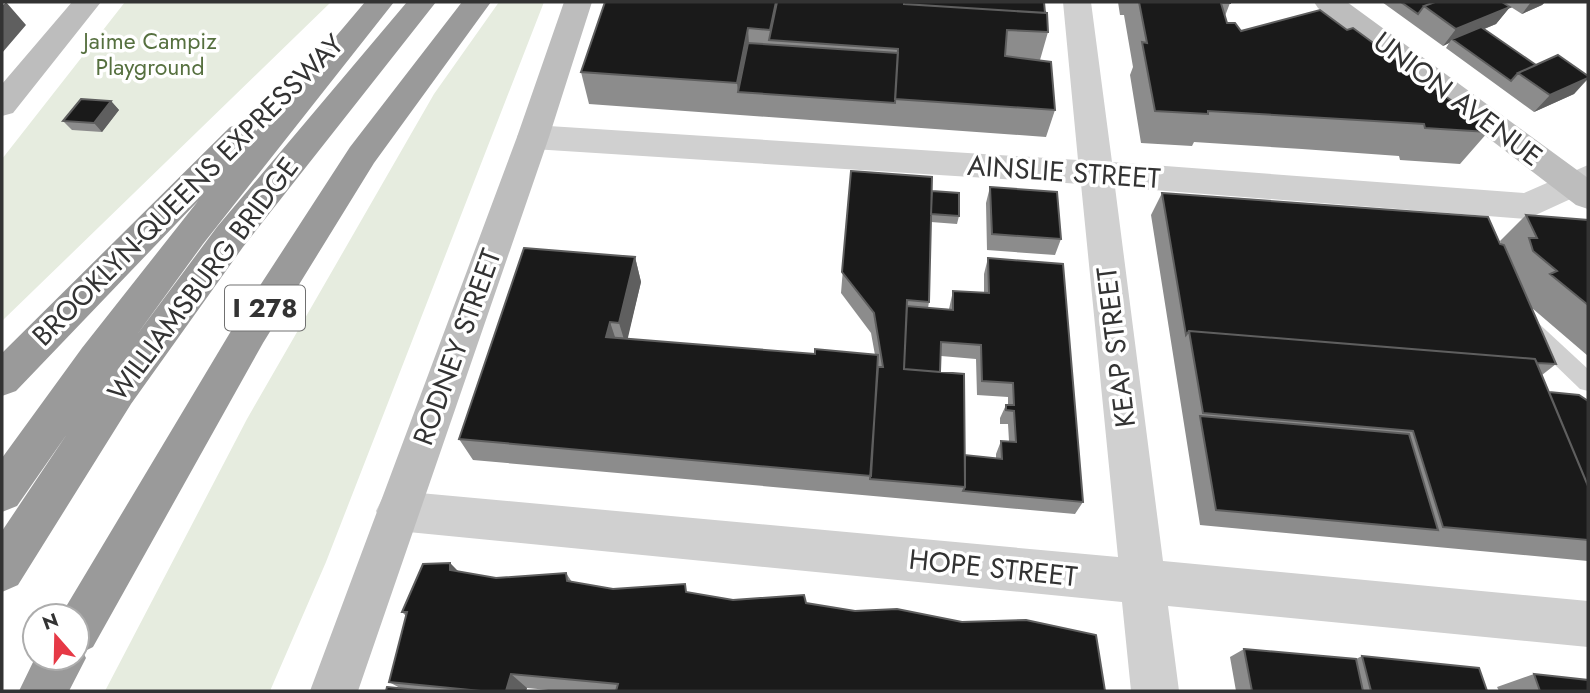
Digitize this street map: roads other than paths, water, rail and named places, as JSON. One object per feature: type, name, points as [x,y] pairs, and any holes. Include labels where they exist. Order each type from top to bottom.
[{"type":"highway","name":"BROOKLYN-QUEENS EXPRESSWAY","points":[[2,379],[373,2]]},
{"type":"highway","name":"WILLIAMSBURG BRIDGE","points":[[2,492],[96,360],[191,234],[380,2]]},
{"type":"highway","name":"WILLIAMSBURG BRIDGE","points":[[2,570],[117,392],[230,237],[422,2]]},
{"type":"highway","name":"I 278","points":[[91,607],[250,332],[362,155],[477,2]]},
{"type":"highway","points":[[43,691],[54,672]]},
{"type":"main road","points":[[2,105],[87,2]]},
{"type":"main road","name":"RODNEY STREET","points":[[334,691],[533,137],[578,2]]},
{"type":"main road","name":"UNION AVENUE","points":[[1328,2],[1583,186]]},
{"type":"street","name":"KEAP STREET","points":[[1076,2],[1155,691]]},
{"type":"street","name":"AINSLIE STREET","points":[[533,137],[1096,173],[1467,210],[1527,206],[1583,186]]},
{"type":"street","name":"HOPE STREET","points":[[398,511],[1588,624]]},
{"type":"lane","points":[[1518,317],[1588,382]]},
{"type":"park label","name":"Jaime Campiz Playground","points":[[150,54]]}]
